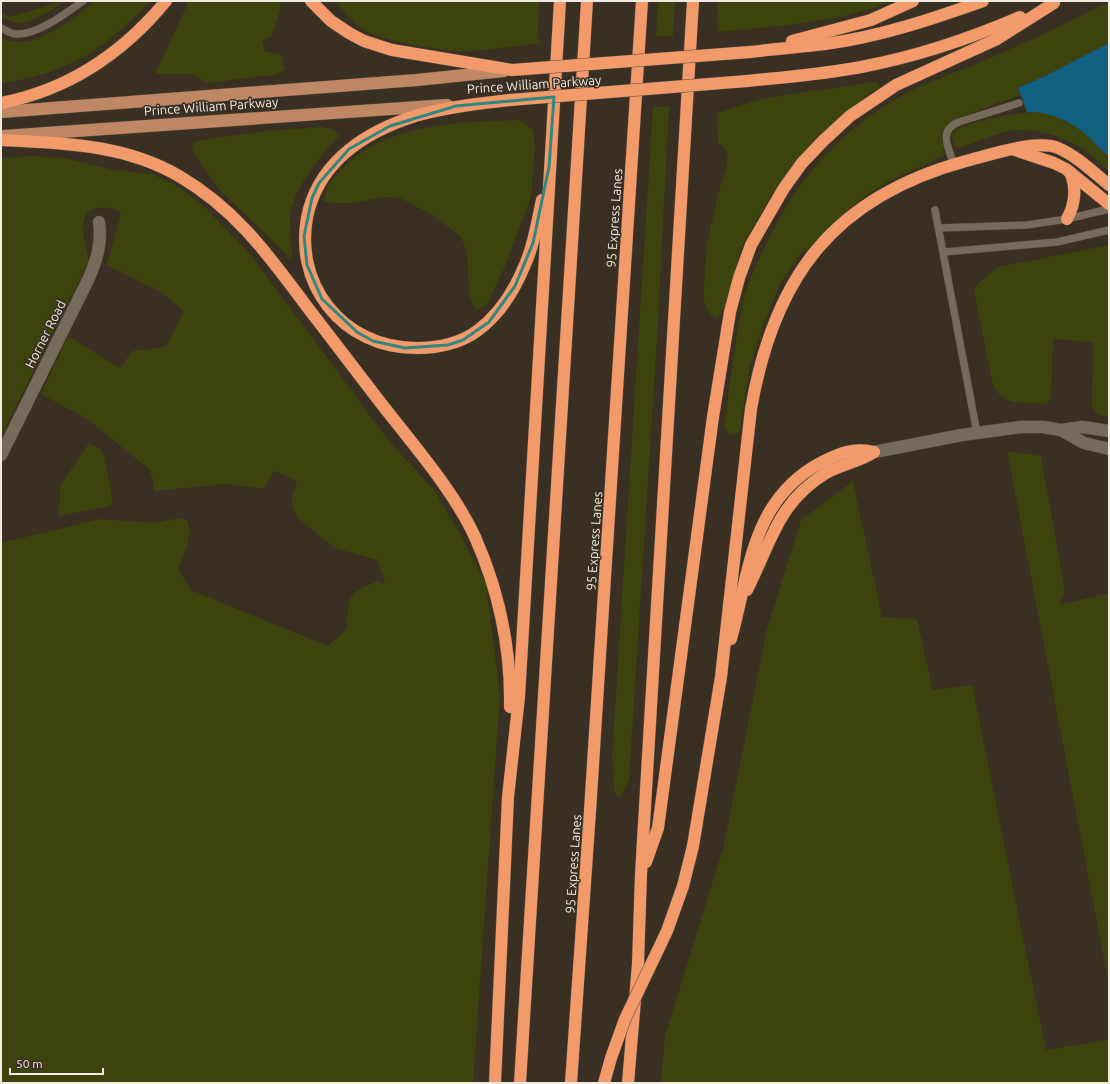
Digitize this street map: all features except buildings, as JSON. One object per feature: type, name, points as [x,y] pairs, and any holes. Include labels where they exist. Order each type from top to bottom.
[{"type":"highway","points":[[1,103],[45,92],[87,72],[133,36],[166,1]]},
{"type":"highway","points":[[311,1],[331,21],[349,33],[392,50],[418,56],[512,70]]},
{"type":"highway","points":[[510,784],[519,697],[559,1]]},
{"type":"highway","points":[[520,1083],[587,1]]},
{"type":"highway","name":"95 Express Lanes","points":[[571,1083],[642,1]]},
{"type":"highway","points":[[628,1083],[638,964],[641,874],[693,1]]},
{"type":"highway","points":[[750,52],[871,20],[914,1]]},
{"type":"highway","name":"Prince William Parkway","points":[[512,70],[750,52],[826,44],[876,34],[932,19],[983,1]]},
{"type":"highway","points":[[641,874],[658,828],[712,425],[730,312],[738,278],[751,245],[784,188],[802,163],[850,116],[896,86],[997,39],[1056,2]]},
{"type":"highway","name":"Prince William Parkway","points":[[510,100],[747,81],[816,74],[867,66],[961,41],[1056,2]]},
{"type":"highway","points":[[510,100],[456,106],[415,116],[390,126],[362,140],[336,160],[319,183],[312,198],[304,236],[307,265],[313,282],[322,299],[342,321],[357,332],[387,345],[405,348],[427,348],[448,345],[463,340],[488,322],[505,302],[525,265],[533,243],[549,167]]},
{"type":"highway","points":[[1,140],[92,146],[119,152],[151,162],[193,185],[227,210],[274,262],[444,486],[474,535],[497,597],[509,656],[511,683],[510,784],[495,1083]]},
{"type":"highway","points":[[604,1083],[625,1019],[667,932],[683,886],[693,846],[721,677],[751,409],[763,354],[776,316],[791,286],[805,264],[822,243],[840,224],[861,208],[911,179],[954,165],[1033,145],[1046,145],[1057,147],[1081,162],[1109,185]]},
{"type":"highway","points":[[1014,150],[1054,163],[1070,172],[1109,204]]},
{"type":"highway","points":[[1067,219],[1070,213],[1075,190],[1070,172]]},
{"type":"highway","points":[[721,677],[742,599],[752,549],[768,514],[778,498],[807,471],[831,457],[860,449],[874,452]]},
{"type":"main road","name":"Prince William Parkway","points":[[1,112],[417,80],[512,70]]},
{"type":"main road","name":"Prince William Parkway","points":[[1,136],[510,100]]},
{"type":"street","name":"Horner Road","points":[[1,455],[4,442],[96,260],[100,246],[99,222]]},
{"type":"street","points":[[874,452],[977,433],[1021,427],[1043,427],[1061,430],[1082,427],[1109,431]]},
{"type":"street","points":[[1061,430],[1084,443],[1109,449]]},
{"type":"lane","points":[[1,28],[12,34],[25,33],[54,22],[83,1]]},
{"type":"lane","points":[[954,165],[946,139],[947,132],[950,128],[959,122],[1019,103]]},
{"type":"lane","points":[[939,228],[1027,225],[1067,219],[1109,209]]},
{"type":"lane","points":[[935,210],[977,433]]},
{"type":"lane","points":[[944,252],[1057,242],[1109,230]]},
{"type":"highlighted area","points":[[554,97],[549,167],[533,243],[515,286],[489,322],[463,340],[448,345],[405,348],[373,341],[357,332],[322,299],[307,265],[304,236],[312,198],[319,183],[349,149],[390,126],[456,106]]},
{"type":"green space","points":[[65,1],[28,22],[16,23],[1,17],[1,12],[9,17]]},
{"type":"green space","points":[[94,1],[151,1],[109,40],[71,64],[31,77],[1,84],[1,38],[12,42],[36,39],[68,22]]},
{"type":"green space","points":[[189,1],[281,1],[280,11],[271,36],[262,41],[265,51],[281,54],[285,70],[273,75],[207,83],[192,74],[155,74]]},
{"type":"green space","points":[[335,1],[539,1],[538,30],[540,43],[470,51],[446,50],[416,46],[387,39],[365,31],[353,21]]},
{"type":"green space","points":[[658,1],[675,1],[673,36],[656,36]]},
{"type":"green space","points":[[718,1],[892,1],[849,15],[806,23],[717,32]]},
{"type":"green space","points":[[1109,2],[1109,43],[1047,75],[1018,88],[1020,95],[978,110],[954,121],[946,127],[941,135],[944,149],[943,156],[877,188],[850,209],[808,249],[802,251],[780,284],[761,331],[750,366],[739,433],[730,435],[724,427],[741,311],[747,287],[752,273],[781,216],[795,193],[830,150],[872,115],[894,100],[918,87],[979,63]]},
{"type":"green space","points":[[875,82],[881,86],[861,100],[826,130],[810,146],[781,182],[741,249],[723,310],[718,318],[710,315],[703,299],[707,243],[728,157],[725,148],[718,143],[717,113],[765,98]]},
{"type":"green space","points":[[653,107],[669,107],[658,322],[629,780],[621,797],[615,794],[612,757]]},
{"type":"green space","points":[[1041,111],[1080,129],[1109,156],[1109,171],[1087,151],[1076,145],[1052,135],[1035,131],[1012,131],[960,148],[954,146],[951,134],[958,129],[993,118]]},
{"type":"green space","points":[[520,120],[533,130],[535,146],[531,197],[506,264],[488,303],[476,311],[469,296],[467,252],[461,237],[434,216],[398,197],[383,197],[354,203],[330,203],[324,201],[329,184],[338,174],[355,157],[376,144],[398,135],[422,129],[472,122]]},
{"type":"green space","points":[[321,127],[333,129],[339,136],[308,174],[296,196],[290,217],[292,260],[218,188],[193,152],[192,144],[199,140],[268,131]]},
{"type":"green space","points":[[29,156],[65,158],[114,170],[152,174],[177,186],[206,208],[254,259],[388,440],[435,491],[458,530],[486,584],[500,694],[473,1083],[1,1083],[1,543],[100,519],[156,523],[178,518],[187,520],[189,526],[189,538],[178,569],[191,590],[328,646],[347,629],[349,603],[354,593],[378,581],[383,584],[385,580],[377,560],[335,548],[297,518],[291,502],[297,481],[274,471],[264,489],[227,484],[155,491],[150,470],[87,419],[41,394],[68,336],[120,368],[132,351],[166,347],[184,311],[159,291],[107,265],[121,212],[109,208],[96,208],[89,211],[85,216],[83,231],[89,261],[2,434],[1,433],[1,158]]},
{"type":"green space","points":[[1109,245],[1109,418],[1098,414],[1092,408],[1093,342],[1053,339],[1051,397],[1047,403],[1014,402],[1003,397],[993,385],[974,291],[977,284],[998,267]]},
{"type":"green space","points":[[89,443],[100,449],[104,456],[113,503],[109,506],[59,516],[60,486]]},
{"type":"green space","points":[[1007,451],[1041,456],[1065,592],[1059,605],[1109,593],[1109,985]]},
{"type":"green space","points":[[853,481],[882,617],[917,619],[933,690],[972,685],[1046,1050],[1109,1039],[1109,1083],[661,1083],[665,1036],[724,845],[767,629],[801,520]]},
{"type":"water","points":[[1109,43],[1109,156],[1083,132],[1073,125],[1047,114],[1027,112],[1018,88],[1047,75]]}]
